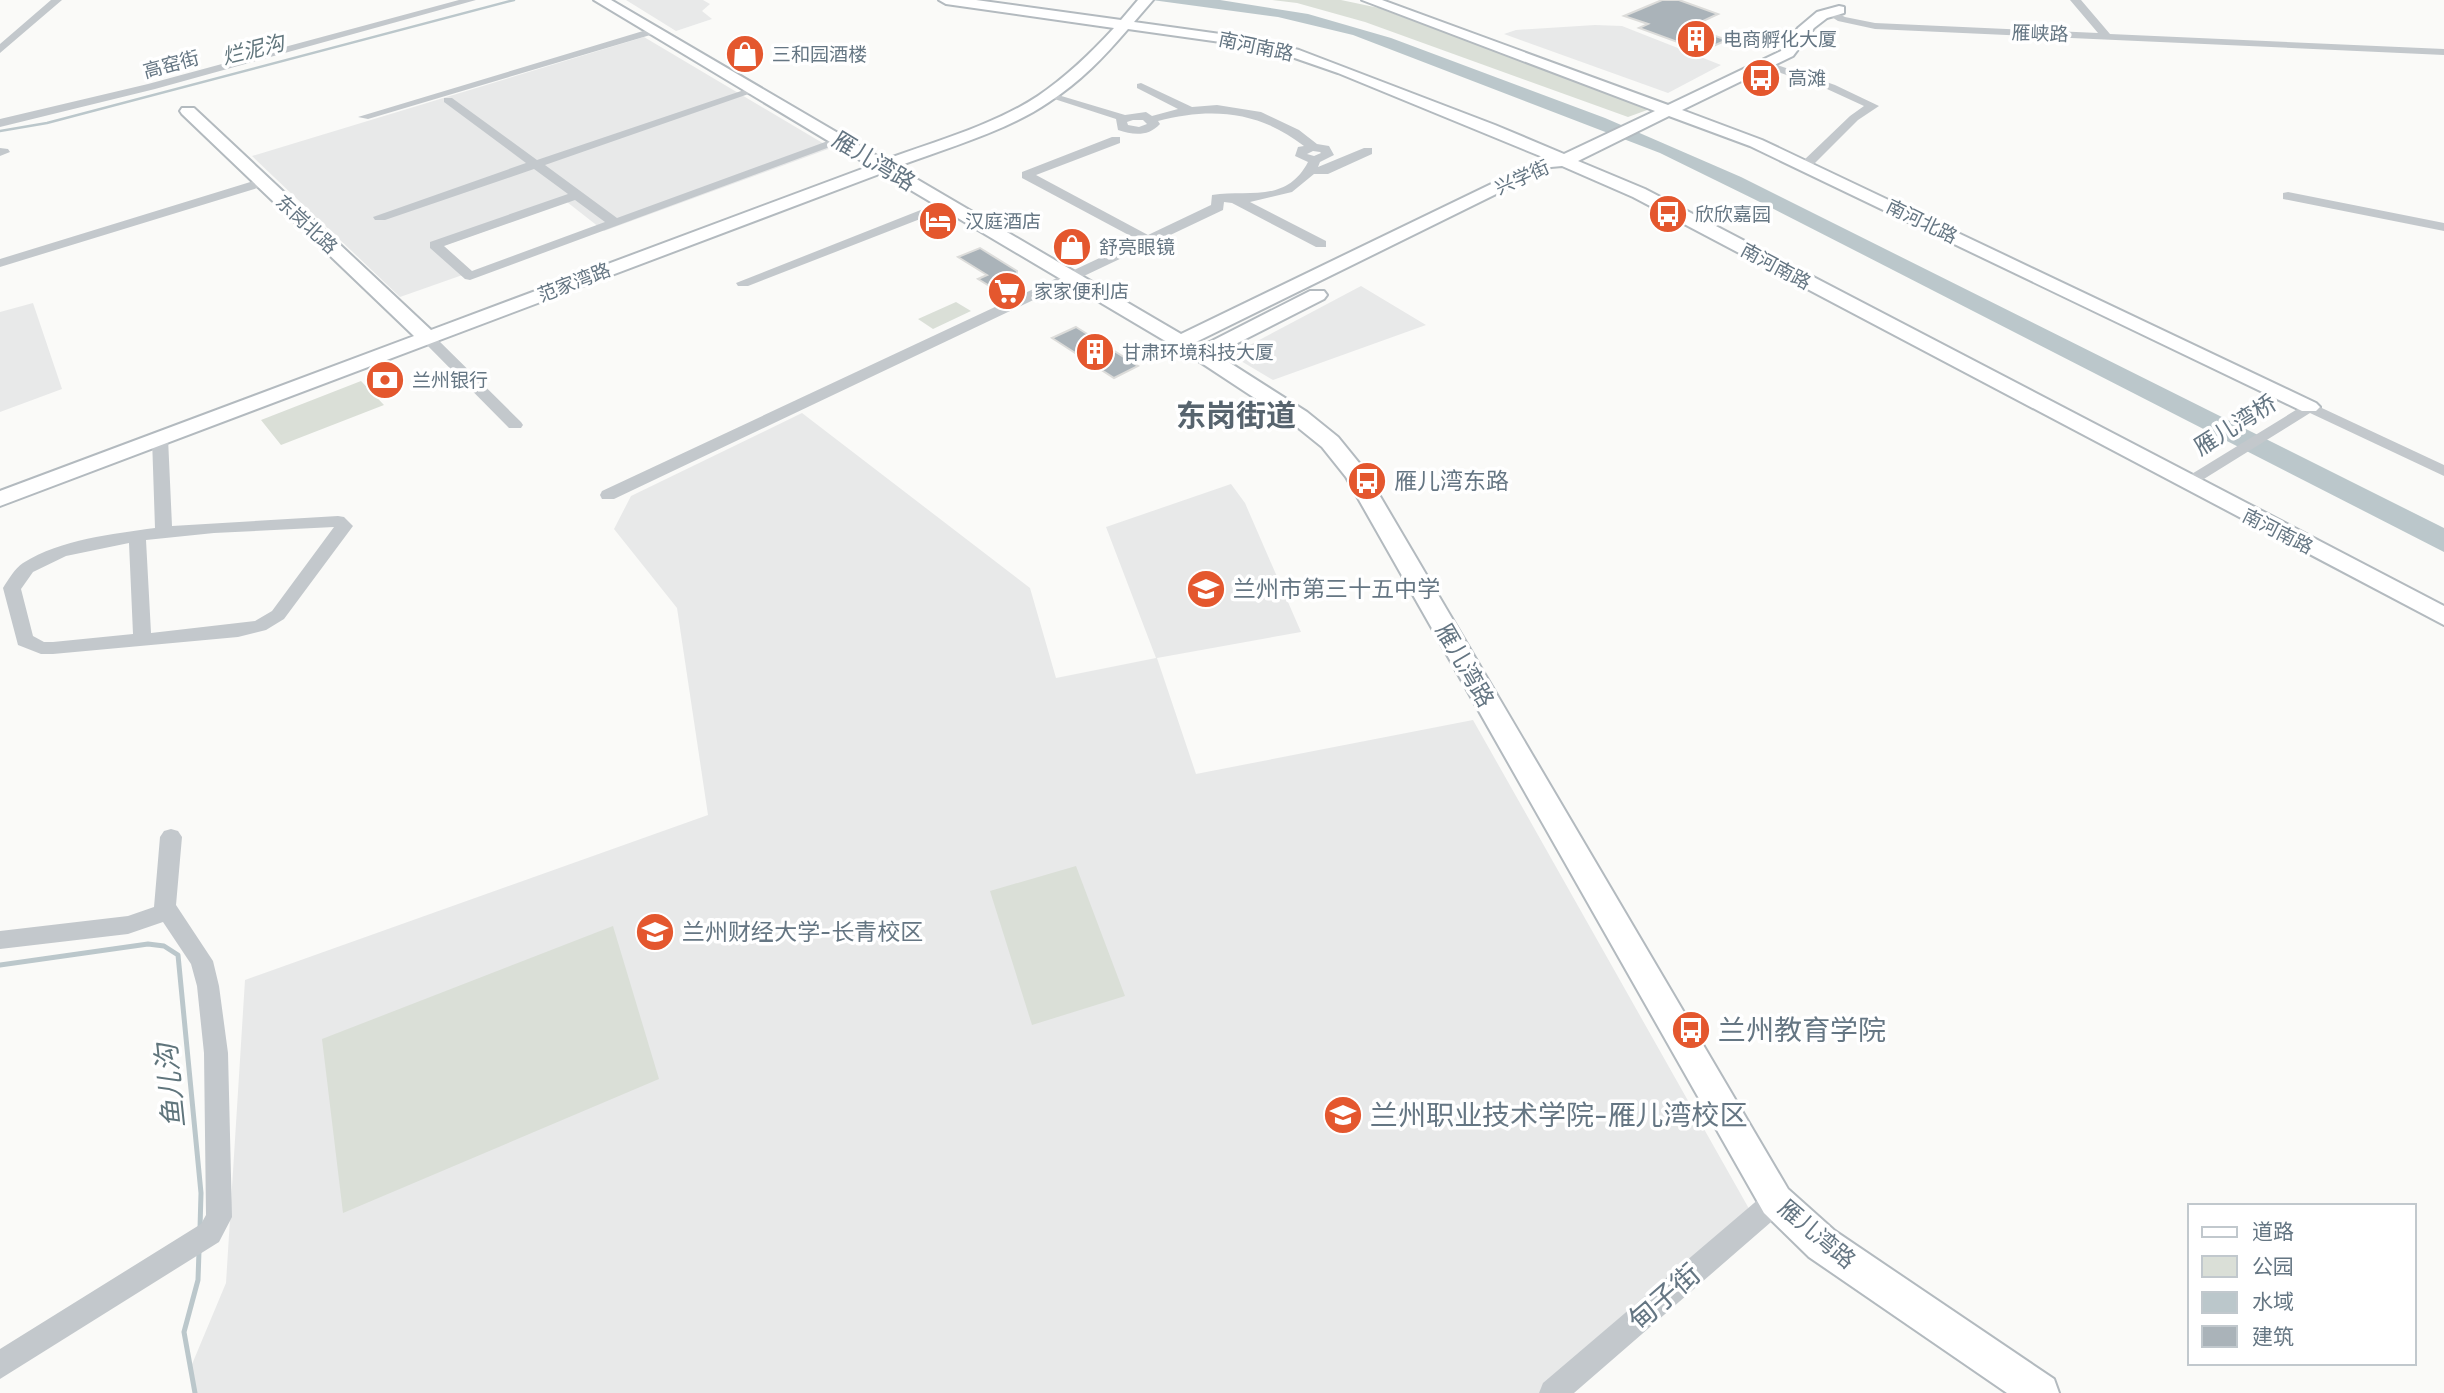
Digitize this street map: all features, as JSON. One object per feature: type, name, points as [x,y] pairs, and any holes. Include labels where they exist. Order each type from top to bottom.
[{"type":"street","points":[[0,50],[57,0]]},
{"type":"street","name":"高窑街","points":[[0,123],[151,87],[471,0]]},
{"type":"street","name":"雁儿湾路","points":[[601,0],[1191,348],[1299,417],[1330,442],[1356,474],[1776,1201],[1822,1244],[2040,1393]]},
{"type":"street","name":"南河南路","points":[[946,0],[1249,42],[1294,53],[1566,160],[1639,193],[2185,483],[2444,617]]},
{"type":"street","points":[[1135,12],[1146,0]]},
{"type":"street","name":"南河北路","points":[[1363,0],[1385,6]]},
{"type":"street","name":"南河北路","points":[[1369,0],[1661,113],[1805,165],[2444,471]]},
{"type":"street","points":[[1661,113],[1788,53],[1805,27],[1828,6],[1815,0]]},
{"type":"street","points":[[2075,0],[2106,36]]},
{"type":"street","name":"雁峡路","points":[[1828,6],[1842,19],[1875,26],[2444,52]]},
{"type":"street","name":"范家湾路","points":[[0,499],[982,129],[1048,95],[1090,64],[1135,12]]},
{"type":"street","points":[[364,117],[653,31]]},
{"type":"street","points":[[1765,64],[1831,87],[1873,106],[1853,118],[1805,165]]},
{"type":"street","points":[[1140,86],[1191,111]]},
{"type":"street","points":[[380,217],[754,90]]},
{"type":"street","points":[[1048,95],[1147,129],[1153,126],[1153,119],[1191,111],[1231,110],[1260,114],[1292,128],[1324,171],[1368,151]]},
{"type":"street","points":[[447,100],[615,223]]},
{"type":"street","name":"东岗北路","points":[[188,111],[427,337]]},
{"type":"street","name":"兴学街","points":[[1191,348],[1560,172],[1566,160],[1661,113]]},
{"type":"street","points":[[1126,124],[1114,145],[1026,174],[1146,239]]},
{"type":"street","points":[[577,195],[435,245],[470,275],[840,141]]},
{"type":"street","points":[[1237,201],[1286,190],[1303,180],[1313,159]]},
{"type":"street","points":[[0,263],[263,182]]},
{"type":"street","points":[[2288,196],[2444,227]]},
{"type":"street","points":[[608,495],[1218,207],[1217,198],[1237,201],[1321,244]]},
{"type":"street","points":[[743,283],[946,204]]},
{"type":"street","points":[[427,337],[515,425]]},
{"type":"street","name":"雁儿湾桥","points":[[2185,483],[2309,407]]},
{"type":"street","points":[[160,438],[164,531]]},
{"type":"street","points":[[338,521],[344,526],[278,615],[249,630],[53,649],[31,645],[22,633],[12,588],[13,581],[26,567],[49,555],[137,536],[164,531],[338,521]]},
{"type":"street","points":[[137,536],[142,639]]},
{"type":"street","points":[[0,1365],[209,1233],[219,1217],[216,1053],[208,986],[202,961],[165,906],[172,837]]},
{"type":"street","points":[[0,940],[128,925],[168,911]]},
{"type":"street","name":"甸子街","points":[[1553,1393],[1776,1201]]},
{"type":"shaded area","points":[[626,0],[703,0],[710,4],[702,11],[712,19],[676,31]]},
{"type":"shaded area","points":[[1622,26],[1721,65],[1668,93],[1504,34],[1516,30]]},
{"type":"shaded area","points":[[644,37],[831,148],[604,231],[567,202],[443,246],[471,272],[400,297],[252,156]]},
{"type":"shaded area","points":[[1361,286],[1426,325],[1273,380],[1231,355]]},
{"type":"shaded area","points":[[33,303],[62,389],[0,412],[0,312]]},
{"type":"shaded area","name":"兰州财经大学-长青校区","points":[[802,413],[1030,588],[1056,678],[1156,658],[1106,527],[1231,484],[1245,503],[1301,632],[1157,658],[1196,774],[1473,720],[1752,1214],[1540,1393],[193,1393],[190,1369],[226,1283],[245,980],[708,815],[677,608],[614,529],[631,496]]},
{"type":"green space","points":[[1272,0],[1341,0],[1379,8],[1650,109],[1628,117],[1365,22],[1297,3]]},
{"type":"green space","points":[[956,302],[971,311],[933,329],[918,319]]},
{"type":"green space","points":[[361,381],[384,405],[281,445],[261,420]]},
{"type":"green space","points":[[1076,866],[1125,996],[1032,1025],[990,891]]},
{"type":"green space","points":[[613,926],[659,1079],[343,1213],[322,1039]]},
{"type":"water","points":[[1152,0],[1220,0],[1308,14],[1391,38],[1605,118],[1741,177],[2444,528],[2444,552],[1660,153],[1353,35],[1278,17]]},
{"type":"building","points":[[1662,0],[1679,0],[1718,14],[1690,27],[1727,40],[1702,51],[1639,28],[1648,24],[1624,16]]},
{"type":"building","points":[[980,248],[1017,271],[1014,287],[1001,293],[978,279],[987,275],[958,257]]},
{"type":"building","name":"甘肃环境科技大厦","points":[[1076,327],[1138,366],[1114,378],[1052,338]]},
{"type":"waterway","name":"烂泥沟","points":[[0,131],[47,123],[514,0]]},
{"type":"waterway","name":"鱼儿沟","points":[[0,965],[148,944],[164,946],[178,955],[201,1193],[200,1228]]},
{"type":"waterway","name":"鱼儿沟","points":[[195,1393],[184,1332],[198,1280],[199,1251]]},
{"type":"place","name":"电商孵化大厦","points":[[1696,39]]},
{"type":"place","name":"三和园酒楼","points":[[745,54]]},
{"type":"place","name":"高滩","points":[[1761,78]]},
{"type":"place","name":"欣欣嘉园","points":[[1668,214]]},
{"type":"place","name":"汉庭酒店","points":[[938,221]]},
{"type":"place","name":"舒亮眼镜","points":[[1072,247]]},
{"type":"place","name":"家家便利店","points":[[1007,291]]},
{"type":"place","name":"甘肃环境科技大厦","points":[[1095,352]]},
{"type":"place","name":"兰州银行","points":[[385,380]]},
{"type":"place","name":"雁儿湾东路","points":[[1367,481]]},
{"type":"place","name":"兰州市第三十五中学","points":[[1206,589]]},
{"type":"place","name":"兰州财经大学-长青校区","points":[[655,932]]},
{"type":"place","name":"兰州教育学院","points":[[1691,1030]]},
{"type":"place","name":"兰州职业技术学院-雁儿湾校区","points":[[1343,1115]]},
{"type":"district","name":"东岗街道","points":[[1236,416]]}]
